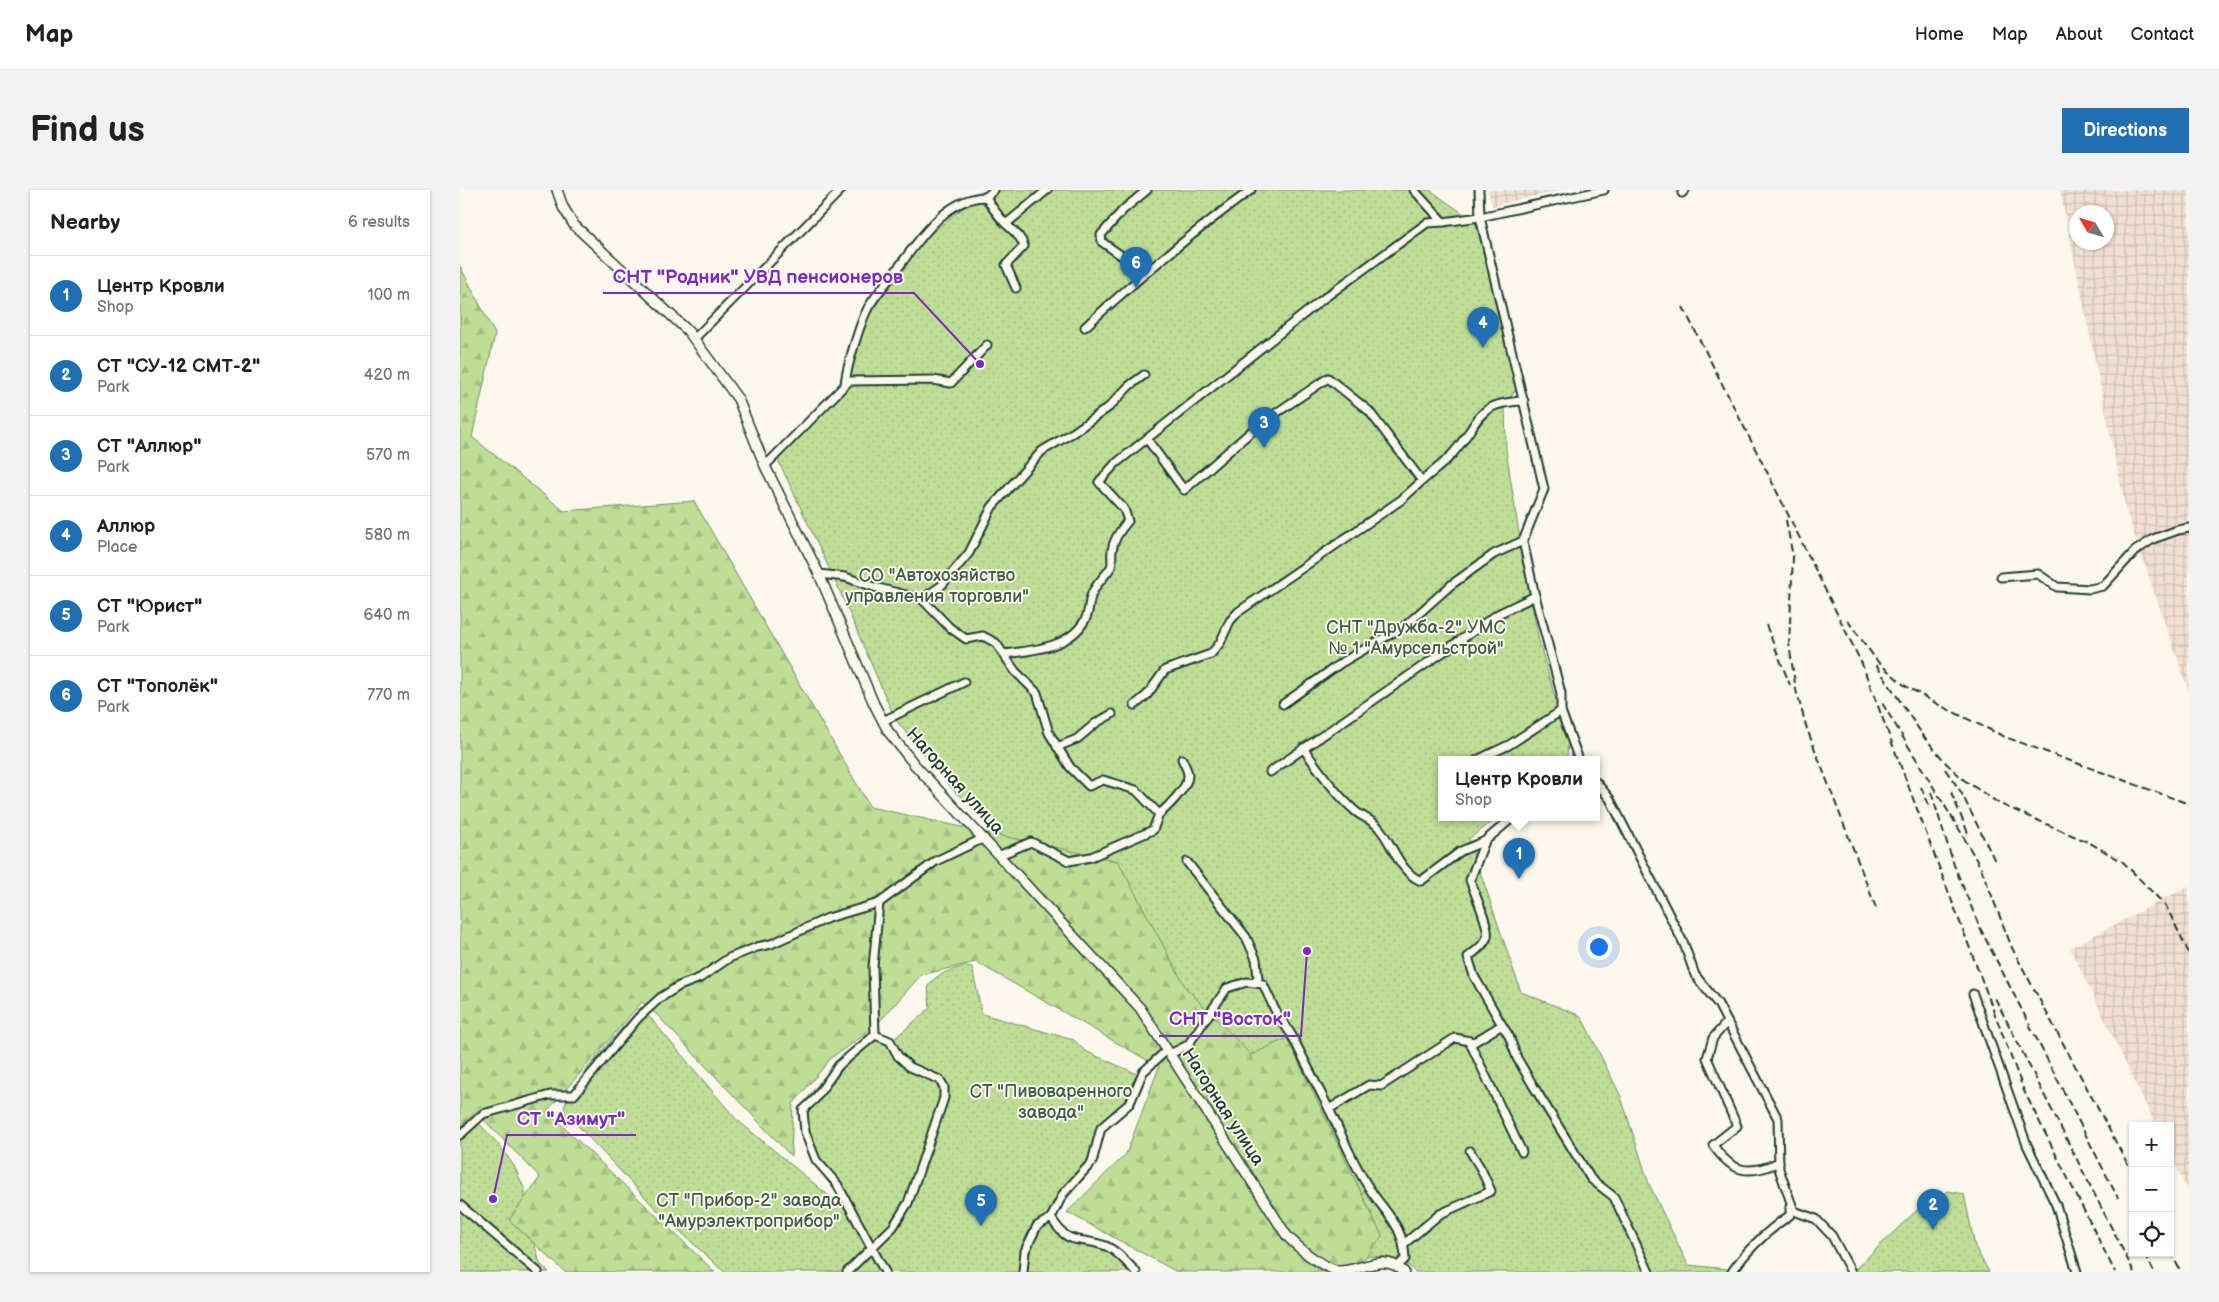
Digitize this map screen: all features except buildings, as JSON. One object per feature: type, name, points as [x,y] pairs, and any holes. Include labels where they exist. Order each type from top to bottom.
[{"type":"street","name":"Нагорная улица","points":[[557,190],[563,206],[574,225],[694,339],[738,399],[765,466],[818,574],[888,732],[914,764],[1140,1008],[1287,1236],[1306,1255],[1339,1271],[1354,1270],[1386,1262],[1401,1269]]},
{"type":"street","points":[[694,339],[841,190]]},
{"type":"street","points":[[845,385],[846,372],[867,309],[882,288],[927,231],[952,208],[976,197],[986,197],[994,190]]},
{"type":"street","points":[[1006,224],[1046,190]]},
{"type":"street","points":[[1122,256],[1102,242],[1101,235],[1123,210],[1147,190]]},
{"type":"street","points":[[1085,327],[1137,280],[1251,190]]},
{"type":"street","points":[[1414,190],[1443,222]]},
{"type":"street","points":[[1478,190],[1480,218],[1544,489],[1523,541],[1535,596],[1561,694],[1561,711],[1578,756]]},
{"type":"street","points":[[1004,654],[1031,651],[1058,643],[1074,635],[1086,618],[1091,595],[1098,582],[1112,566],[1112,549],[1120,531],[1128,521],[1124,509],[1099,482],[1115,464],[1323,298],[1427,223],[1480,218],[1604,190]]},
{"type":"street","points":[[986,197],[992,208],[1023,240],[1024,246],[1006,265],[1016,288]]},
{"type":"street","points":[[765,466],[849,381],[933,380],[951,383],[987,345]]},
{"type":"street","points":[[922,598],[941,586],[969,553],[992,507],[1042,452],[1109,407],[1129,386],[1144,375]]},
{"type":"street","points":[[1147,439],[1184,490],[1260,424],[1328,378],[1369,411],[1422,480]]},
{"type":"street","points":[[1135,705],[1148,695],[1165,670],[1211,654],[1220,643],[1230,621],[1238,612],[1401,500],[1454,453],[1481,412],[1502,402],[1524,401]]},
{"type":"street","points":[[2001,577],[2038,574],[2057,587],[2090,589],[2103,586],[2134,551],[2147,543],[2178,530],[2189,528]]},
{"type":"street","points":[[1284,704],[1341,663],[1406,625],[1451,585],[1494,554],[1523,541]]},
{"type":"street","points":[[818,574],[845,577],[888,591],[922,598],[949,627],[966,639],[983,636],[996,643],[1015,671],[1037,693],[1049,733],[1070,767],[1090,786],[1103,780],[1136,790],[1159,814]]},
{"type":"street","points":[[1270,772],[1498,614],[1535,596]]},
{"type":"street","points":[[883,721],[964,682]]},
{"type":"street","points":[[1485,756],[1509,744],[1561,711]]},
{"type":"street","points":[[1057,747],[1077,739],[1096,723],[1112,714]]},
{"type":"street","points":[[1303,748],[1339,796],[1357,813],[1379,827],[1394,853],[1414,878],[1421,881],[1461,851],[1485,841],[1508,821]]},
{"type":"street","points":[[1000,855],[1031,842],[1069,861],[1091,857],[1153,830],[1159,814],[1167,808],[1187,783],[1188,775],[1182,759]]},
{"type":"street","points":[[1600,787],[1610,799],[1667,910],[1684,944],[1695,975],[1718,1004],[1778,1119],[1779,1169],[1794,1211],[1816,1219],[1832,1236],[1851,1272]]},
{"type":"street","points":[[460,1135],[483,1114],[550,1095],[574,1095],[638,1018],[660,998],[678,986],[700,978],[729,958],[757,947],[771,944],[828,918],[879,903],[936,861],[984,838]]},
{"type":"street","points":[[1485,841],[1470,880],[1486,927],[1487,936],[1483,944],[1468,957],[1474,976],[1509,1036],[1518,1058],[1534,1087],[1591,1179],[1614,1197],[1648,1272]]},
{"type":"street","points":[[1187,862],[1246,937],[1256,959],[1258,978],[1254,982]]},
{"type":"street","points":[[875,1035],[873,967],[879,903]]},
{"type":"street","points":[[1023,1272],[1025,1251],[1037,1226],[1051,1218],[1063,1194],[1092,1162],[1101,1128],[1130,1103],[1143,1072],[1162,1053],[1188,1045],[1227,988],[1247,982],[1263,984],[1275,1010],[1295,1042],[1369,1188],[1392,1218],[1404,1244],[1405,1259],[1401,1269]]},
{"type":"street","points":[[1973,994],[2027,1146],[2056,1205],[2077,1272]]},
{"type":"street","points":[[1727,1022],[1713,1038],[1707,1058],[1737,1126],[1713,1145],[1720,1155],[1733,1166],[1748,1171],[1761,1171],[1779,1162]]},
{"type":"street","points":[[1329,1109],[1369,1085],[1380,1086],[1455,1038],[1474,1042],[1502,1025]]},
{"type":"street","points":[[875,1035],[839,1065],[815,1099],[803,1110],[805,1132],[816,1160],[837,1184],[885,1272]]},
{"type":"street","points":[[847,1272],[892,1227],[908,1203],[944,1098],[944,1088],[940,1080],[910,1067],[898,1056],[890,1041],[875,1035]]},
{"type":"street","points":[[1469,1041],[1522,1152]]},
{"type":"street","points":[[1404,1244],[1440,1214],[1491,1191],[1470,1151]]},
{"type":"street","points":[[1732,1272],[1744,1254],[1790,1215],[1789,1199]]},
{"type":"street","points":[[460,1205],[538,1272]]},
{"type":"street","points":[[1051,1218],[1061,1233],[1078,1242],[1104,1245],[1120,1256],[1136,1272]]},
{"type":"shaded area","points":[[1488,190],[1562,190],[1492,206]]},
{"type":"shaded area","points":[[2060,190],[2189,190],[2189,692],[2126,511],[2072,250],[2114,250],[2114,205],[2069,205],[2069,234]]},
{"type":"shaded area","points":[[2189,886],[2189,1193],[2174,1162],[2174,1122],[2154,1122],[2070,948]]},
{"type":"green space","points":[[1001,190],[1430,190],[1475,222],[1518,387],[1505,405],[1506,450],[1522,553],[1539,641],[1568,743],[1567,756],[1438,756],[1438,821],[1493,821],[1469,839],[1521,992],[1581,1016],[1621,1097],[1649,1184],[1688,1265],[1737,1270],[1738,1272],[1415,1272],[1408,1265],[1391,1258],[1373,1256],[1344,1257],[1018,856],[983,815],[954,791],[895,719],[838,587],[778,460],[800,435],[838,398],[849,375],[869,312],[929,235],[964,207],[980,200],[989,199]]},
{"type":"green space","points":[[460,266],[495,334],[472,437],[564,511],[694,501],[870,807],[1118,861],[1186,988],[1251,1055],[1287,1038],[1382,1236],[1354,1272],[1177,1272],[1067,1212],[1126,1154],[1159,1067],[976,962],[921,975],[872,1030],[832,1057],[793,1104],[791,1156],[657,1015],[642,1002],[547,1111],[715,1272],[565,1272],[509,1220],[540,1177],[476,1112],[460,1126]]},
{"type":"green space","points":[[965,966],[972,967],[982,1014],[1074,1040],[1085,1051],[1144,1077],[1136,1095],[1103,1132],[1097,1150],[1099,1160],[1057,1211],[1055,1227],[1112,1252],[1133,1272],[724,1272],[657,1210],[564,1111],[566,1101],[583,1074],[641,1007],[736,1119],[846,1210],[806,1150],[798,1114],[820,1081],[868,1035],[887,1045],[930,1008],[928,986],[945,973]]},
{"type":"green space","points":[[473,1117],[500,1146],[514,1166],[525,1190],[525,1208],[540,1264],[549,1272],[460,1272],[460,1127]]},
{"type":"green space","points":[[1948,1191],[1964,1194],[1975,1247],[1989,1272],[1852,1272],[1919,1208],[1926,1214]]},
{"type":"railway","points":[[1683,307],[1862,664],[2024,1091],[2115,1272]]},
{"type":"railway","points":[[1786,520],[1793,557],[1789,644],[1796,690],[1807,729],[1876,908]]},
{"type":"railway","points":[[1847,620],[1878,662],[1904,685],[1939,705],[2005,737],[2189,804]]},
{"type":"railway","points":[[1766,625],[1790,685]]},
{"type":"railway","points":[[1876,665],[1926,740]]},
{"type":"railway","points":[[1882,703],[1981,868],[2012,948],[2129,1167]]},
{"type":"railway","points":[[1922,734],[1946,763],[1964,780],[2000,804],[2090,843],[2123,862],[2166,906],[2189,953]]},
{"type":"railway","points":[[1945,769],[1961,792],[1996,863]]},
{"type":"railway","points":[[1921,787],[1929,805]]},
{"type":"railway","points":[[1931,792],[1954,865],[1980,928],[2118,1198]]},
{"type":"railway","points":[[1951,792],[1968,833]]},
{"type":"railway","points":[[1995,998],[2134,1272]]},
{"type":"railway","points":[[2147,1257],[2154,1272]]},
{"type":"railway","points":[[2173,1257],[2181,1272]]},
{"type":"place","name":"СТ \"Тополёк\"","points":[[1136,288]]},
{"type":"place","name":"Аллюр","points":[[1483,348]]},
{"type":"place","name":"СНТ \"Родник\" УВД пенсионеров","points":[[980,364]]},
{"type":"place","name":"СТ \"Аллюр\"","points":[[1264,448]]},
{"type":"place","name":"Центр Кровли","points":[[1519,879]]},
{"type":"place","name":"СНТ \"Восток\"","points":[[1307,951]]},
{"type":"place","name":"СТ \"Азимут\"","points":[[493,1199]]},
{"type":"place","name":"СТ \"Юрист\"","points":[[981,1226]]},
{"type":"place","name":"СТ \"СУ-12 СМТ-2\"","points":[[1933,1230]]},
{"type":"park label","name":"СО \"Автохозяйство управления торговли\"","points":[[937,585]]},
{"type":"park label","name":"СНТ \"Дружба-2\" УМС № 1 \"Амурсельстрой\"","points":[[1416,637]]},
{"type":"park label","name":"СТ \"Пивоваренного завода\"","points":[[1051,1101]]},
{"type":"park label","name":"СТ \"Прибор-2\" завода \"Амурэлектроприбор\"","points":[[749,1210]]}]
